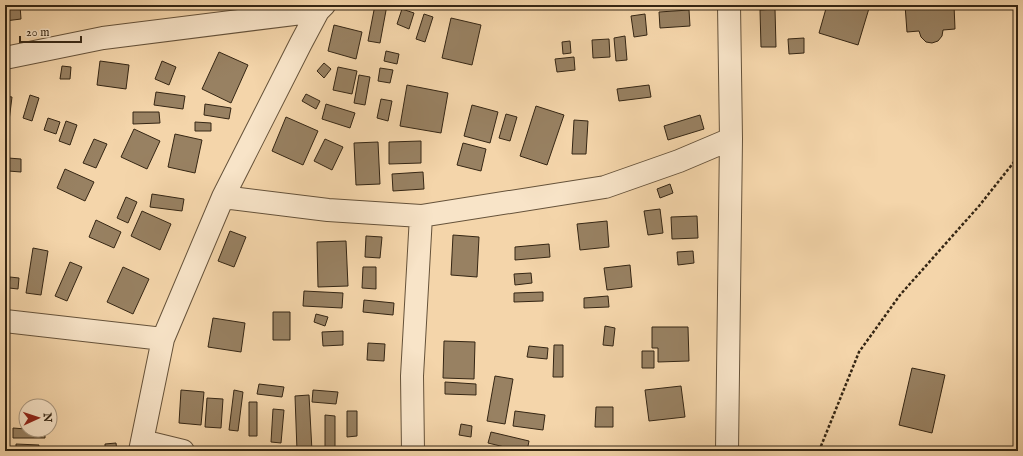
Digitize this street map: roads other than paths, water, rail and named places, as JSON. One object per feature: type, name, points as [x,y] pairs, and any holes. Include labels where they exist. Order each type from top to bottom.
[{"type":"street","points":[[727,451],[731,139],[729,5]]},
{"type":"street","points":[[5,58],[103,38],[321,8]]},
{"type":"street","points":[[184,451],[141,446],[163,340],[223,197],[301,43],[321,8]]},
{"type":"street","points":[[223,197],[328,210],[421,216],[605,187],[679,161],[731,139]]},
{"type":"street","points":[[413,451],[412,376],[421,216]]},
{"type":"street","points":[[5,321],[163,340]]}]
